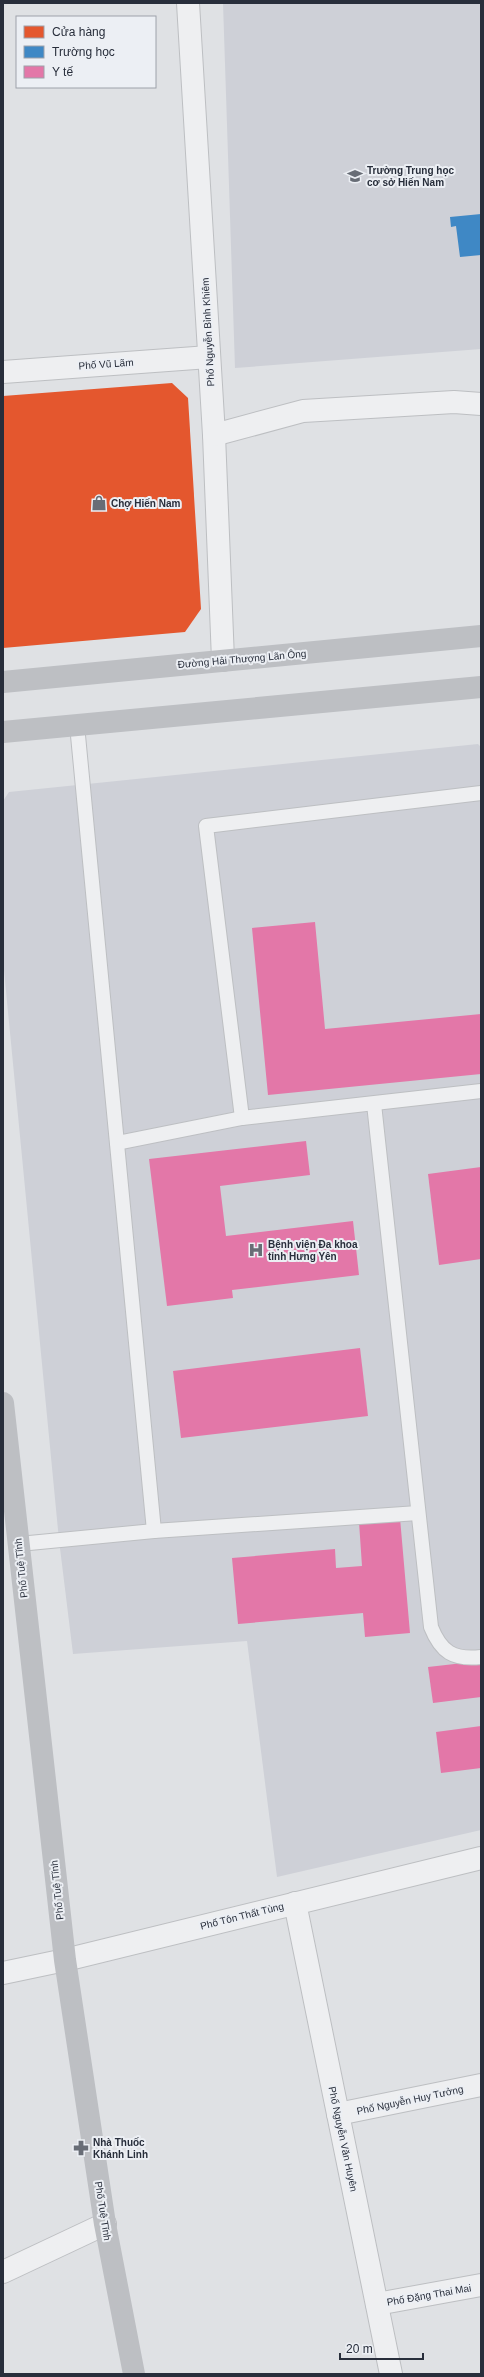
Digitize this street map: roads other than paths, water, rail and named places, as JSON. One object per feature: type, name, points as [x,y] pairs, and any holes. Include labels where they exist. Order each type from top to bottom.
[{"type":"street","name":"Phố Nguyễn Bỉnh Khiêm","points":[[188,3],[214,435],[223,660]]},
{"type":"street","name":"Phố Vũ Lãm","points":[[3,372],[209,357]]},
{"type":"street","points":[[214,435],[303,411],[454,402],[481,404]]},
{"type":"street","name":"Đường Hải Thượng Lãn Ông","points":[[3,682],[481,636]]},
{"type":"street","points":[[3,732],[481,687]]},
{"type":"street","name":"Phố Tuệ Tĩnh","points":[[3,1403],[65,1960],[105,2224],[134,2374]]},
{"type":"street","name":"Phố Tôn Thất Tùng","points":[[3,1973],[65,1960],[481,1858]]},
{"type":"street","name":"Phố Nguyễn Văn Huyên","points":[[295,1904],[392,2374]]},
{"type":"street","name":"Phố Nguyễn Huy Tưởng","points":[[338,2114],[481,2085]]},
{"type":"street","points":[[3,2272],[105,2224]]},
{"type":"street","name":"Phố Đặng Thai Mai","points":[[377,2304],[481,2285]]},
{"type":"lane","points":[[78,725],[154,1531]]},
{"type":"lane","points":[[242,1118],[206,826],[481,793]]},
{"type":"lane","points":[[117,1143],[242,1118],[481,1091]]},
{"type":"lane","points":[[374,1104],[431,1627],[438,1644],[451,1654],[465,1659],[481,1657]]},
{"type":"lane","points":[[19,1544],[154,1531],[418,1513]]},
{"type":"place","name":"Trường Trung học cơ sở Hiến Nam","points":[[355,176]]},
{"type":"place","name":"Chợ Hiến Nam","points":[[99,503]]},
{"type":"place","name":"Bệnh viện Đa khoa tỉnh Hưng Yên","points":[[256,1250]]},
{"type":"place","name":"Nhà Thuốc Khánh Linh","points":[[81,2148]]}]
